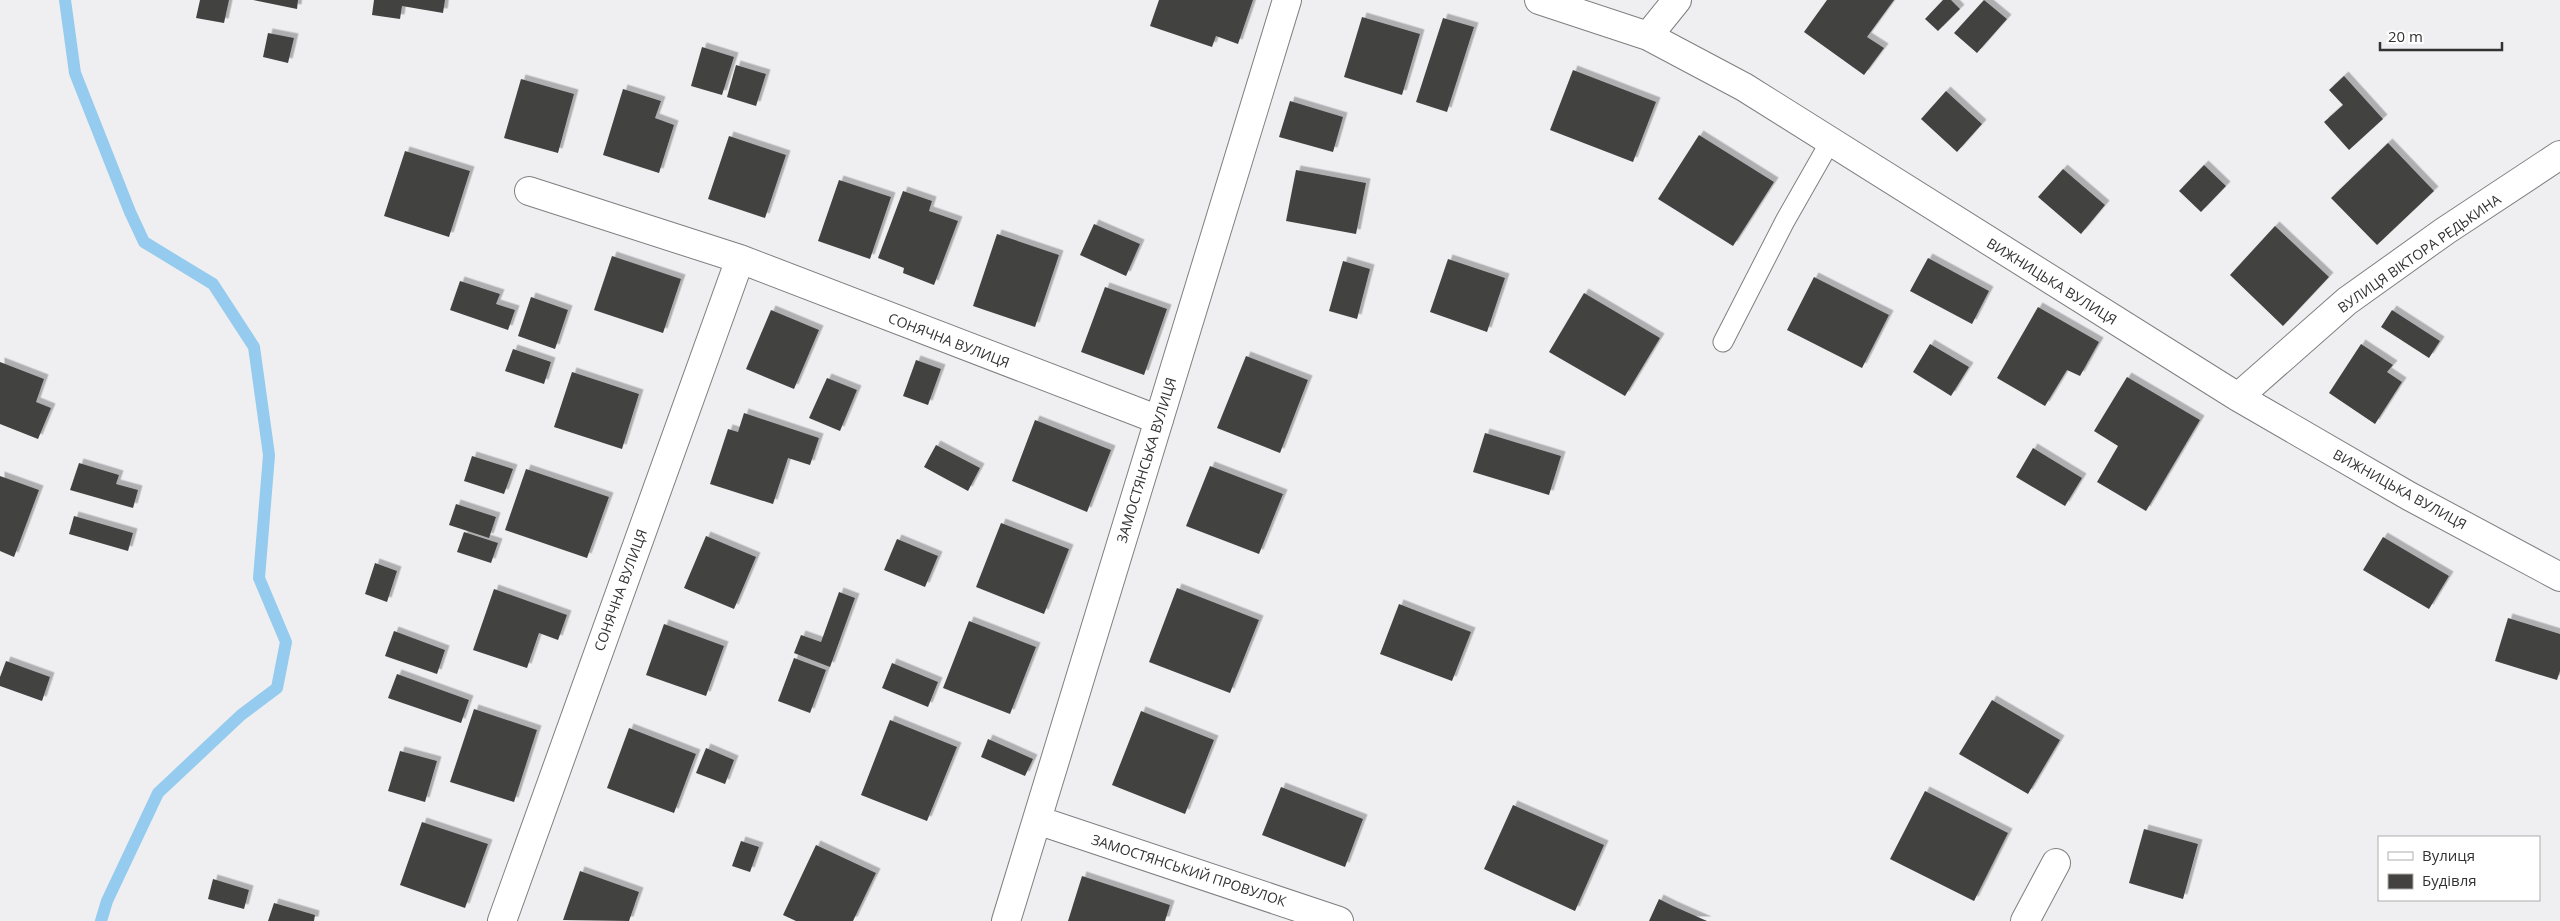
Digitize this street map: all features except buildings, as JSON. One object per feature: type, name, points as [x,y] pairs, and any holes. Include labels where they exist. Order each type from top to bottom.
[{"type":"street","name":"ЗАМОСТЯНСЬКА ВУЛИЦЯ","points":[[1006,921],[1288,0]]},
{"type":"street","name":"ВИЖНИЦЬКА ВУЛИЦЯ","points":[[1539,0],[1648,36],[1744,86],[1830,142],[2238,397],[2409,496],[2560,577]]},
{"type":"street","points":[[1648,36],[1677,0]]},
{"type":"street","name":"ВУЛИЦЯ ВІКТОРА РЕДЬКИНА","points":[[2238,397],[2348,301],[2445,231],[2560,155]]},
{"type":"street","name":"СОНЯЧНА ВУЛИЦЯ","points":[[529,191],[740,259],[1159,420]]},
{"type":"street","name":"СОНЯЧНА ВУЛИЦЯ","points":[[502,921],[740,259]]},
{"type":"street","name":"ЗАМОСТЯНСЬКИЙ ПРОВУЛОК","points":[[1037,820],[1339,921]]},
{"type":"street","points":[[2025,921],[2056,863]]},
{"type":"lane","points":[[1723,342],[1785,221],[1830,142]]},
{"type":"waterway","points":[[65,0],[75,73],[130,212],[144,242],[213,284],[254,347],[269,455],[259,578],[286,642],[277,688],[241,715],[158,793],[107,901],[101,921]]}]
